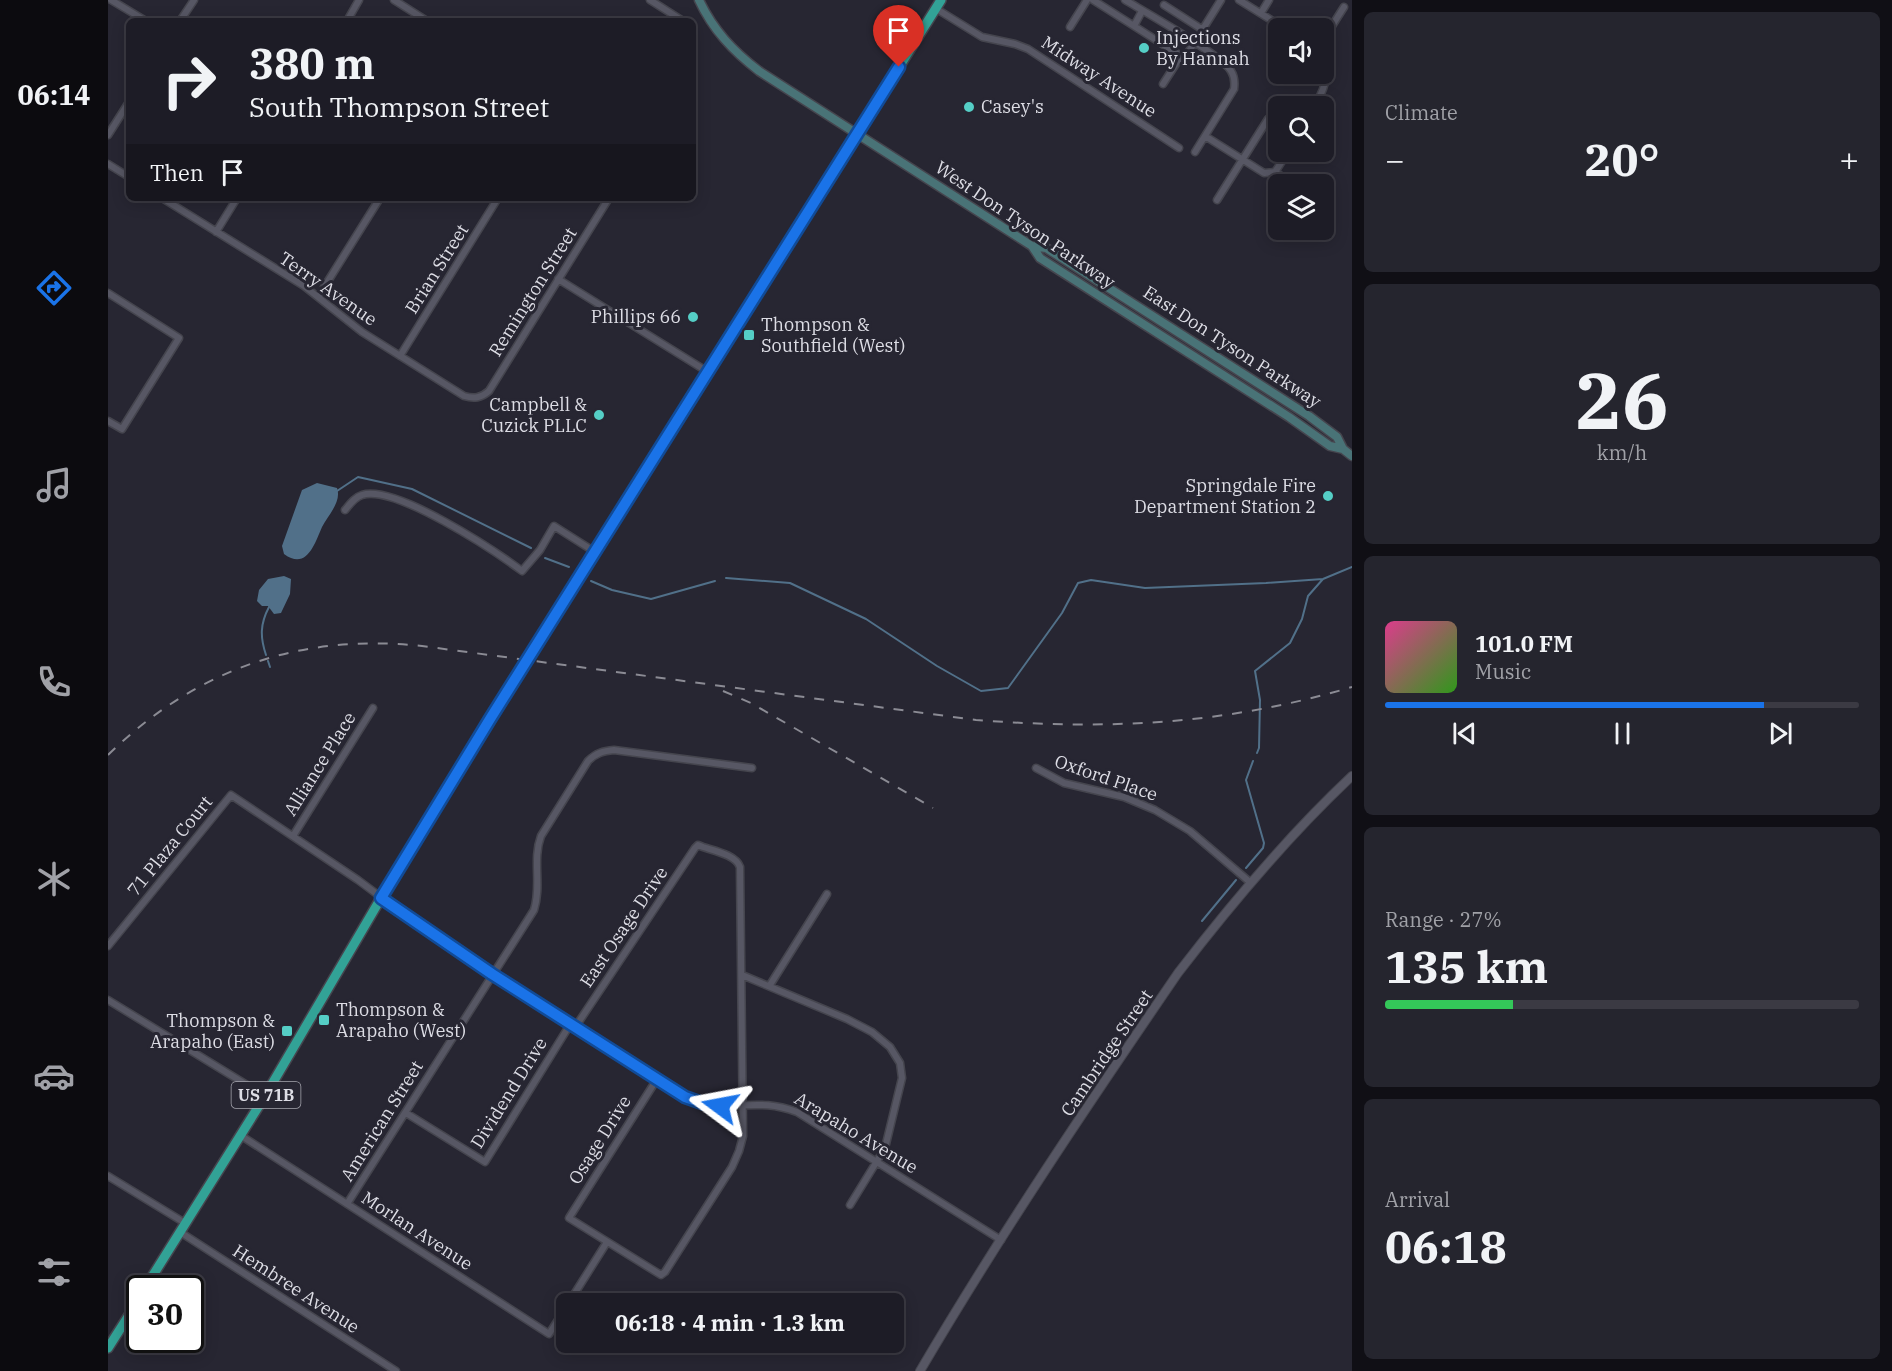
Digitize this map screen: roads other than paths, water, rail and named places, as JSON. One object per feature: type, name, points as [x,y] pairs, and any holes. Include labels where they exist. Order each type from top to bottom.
[{"type":"highway","name":"US 71B","points":[[153,1275],[265,1096],[381,898],[938,4]]},
{"type":"highway","points":[[108,1348],[126,1320]]},
{"type":"main road","name":"West Don Tyson Parkway","points":[[699,0],[718,33],[738,54],[759,71],[1032,246],[1040,258],[1295,421],[1330,446],[1343,449],[1352,456]]},
{"type":"street","points":[[111,0],[141,18]]},
{"type":"street","points":[[182,18],[194,0]]},
{"type":"street","points":[[348,18],[360,0]]},
{"type":"street","points":[[394,0],[422,18]]},
{"type":"street","points":[[650,0],[677,18]]},
{"type":"street","points":[[1070,27],[1087,0]]},
{"type":"street","points":[[1093,0],[1180,56],[1186,56],[1221,0]]},
{"type":"street","points":[[1125,0],[1194,43],[1231,70],[1235,80],[1231,97],[1195,152]]},
{"type":"street","points":[[1239,0],[1269,18]]},
{"type":"street","points":[[1261,13],[1269,0]]},
{"type":"street","name":"Midway Avenue","points":[[938,4],[982,38],[1015,44],[1028,49],[1179,148]]},
{"type":"street","points":[[1164,4],[1203,30]]},
{"type":"street","points":[[1334,23],[1344,7]]},
{"type":"street","points":[[1134,26],[1142,11]]},
{"type":"street","points":[[1163,84],[1180,56]]},
{"type":"street","points":[[108,135],[126,107]]},
{"type":"street","points":[[1217,200],[1268,121]]},
{"type":"street","points":[[1205,136],[1264,173],[1278,174]]},
{"type":"street","points":[[1275,172],[1282,162]]},
{"type":"street","points":[[108,164],[126,175]]},
{"type":"street","name":"Terry Avenue","points":[[167,201],[304,286],[362,332],[464,396],[478,398]]},
{"type":"street","points":[[216,232],[235,201]]},
{"type":"street","points":[[318,297],[378,201]]},
{"type":"street","name":"Brian Street","points":[[400,356],[496,201]]},
{"type":"street","name":"Remington Street","points":[[478,398],[489,391],[607,201]]},
{"type":"street","points":[[558,279],[708,372]]},
{"type":"street","points":[[108,293],[179,338],[122,429],[108,421]]},
{"type":"street","points":[[345,510],[361,495],[371,494],[392,498],[434,515],[522,571],[540,550],[554,526],[595,552]]},
{"type":"street","name":"Alliance Place","points":[[293,836],[373,708]]},
{"type":"street","name":"American Street","points":[[347,1204],[534,910],[538,899],[537,846],[588,761],[603,751],[614,750],[752,768]]},
{"type":"street","name":"Oxford Place","points":[[1036,768],[1064,783],[1124,797],[1155,810],[1190,831],[1251,883]]},
{"type":"street","name":"Cambridge Street","points":[[920,1371],[962,1299],[1178,973],[1251,883],[1320,807],[1352,776]]},
{"type":"street","name":"71 Plaza Court","points":[[108,946],[231,795],[381,898]]},
{"type":"street","name":"East Osage Drive","points":[[573,1025],[698,845],[738,861],[742,975]]},
{"type":"street","points":[[770,985],[828,894]]},
{"type":"street","name":"Arapaho Avenue","points":[[381,898],[492,974],[685,1097],[720,1106],[764,1103],[797,1112],[1001,1240]]},
{"type":"street","points":[[607,1242],[661,1275],[732,1167],[743,1136],[742,975],[770,985],[872,1032],[890,1047],[900,1062],[902,1078],[885,1148],[850,1205]]},
{"type":"street","points":[[108,1000],[265,1096]]},
{"type":"street","name":"Dividend Drive","points":[[406,1113],[484,1162],[573,1025]]},
{"type":"street","name":"Osage Drive","points":[[607,1242],[569,1218],[657,1078]]},
{"type":"street","name":"Morlan Avenue","points":[[240,1135],[549,1334],[556,1323]]},
{"type":"street","points":[[108,1176],[185,1222]]},
{"type":"street","name":"Hembree Avenue","points":[[180,1232],[396,1371]]},
{"type":"street","name":"Morlan Avenue","points":[[575,1293],[607,1242]]},
{"type":"water","points":[[317,483],[337,488],[338,498],[309,553],[299,559],[292,558],[284,554],[282,546],[302,490]]},
{"type":"water","points":[[284,576],[291,579],[290,594],[281,613],[274,614],[268,606],[262,606],[257,601],[259,590],[268,579]]},
{"type":"waterway","points":[[337,491],[358,477],[412,489],[531,548]]},
{"type":"waterway","points":[[545,558],[569,567]]},
{"type":"waterway","points":[[726,578],[790,583],[866,619],[937,666],[981,691],[1008,688],[1062,613],[1078,583],[1091,580],[1145,588],[1266,583],[1323,579],[1352,567]]},
{"type":"waterway","points":[[1257,753],[1260,700],[1255,671],[1290,643],[1302,619],[1308,596],[1323,579]]},
{"type":"waterway","points":[[591,581],[612,590],[651,599],[715,581]]},
{"type":"waterway","points":[[266,655],[262,631],[269,607]]},
{"type":"waterway","points":[[268,661],[270,667]]},
{"type":"waterway","points":[[1246,868],[1263,848],[1264,843],[1246,780],[1253,761]]},
{"type":"waterway","points":[[1202,921],[1236,880]]},
{"type":"railway","points":[[108,755],[142,725],[177,700],[214,679],[252,663],[292,652],[334,645],[377,643],[422,646],[976,720],[1025,723],[1119,724],[1212,717],[1305,700],[1352,687]]},
{"type":"railway","points":[[723,691],[751,703],[933,808]]},
{"type":"place","name":"Injections By Hannah","points":[[1144,48]]},
{"type":"place","name":"Casey's","points":[[969,107]]},
{"type":"place","name":"Phillips 66","points":[[693,317]]},
{"type":"place","name":"Thompson & Southfield (West)","points":[[749,335]]},
{"type":"place","name":"Campbell & Cuzick PLLC","points":[[599,415]]},
{"type":"place","name":"Springdale Fire Department Station 2","points":[[1328,496]]},
{"type":"place","name":"Thompson & Arapaho (West)","points":[[324,1020]]},
{"type":"place","name":"Thompson & Arapaho (East)","points":[[287,1031]]}]
